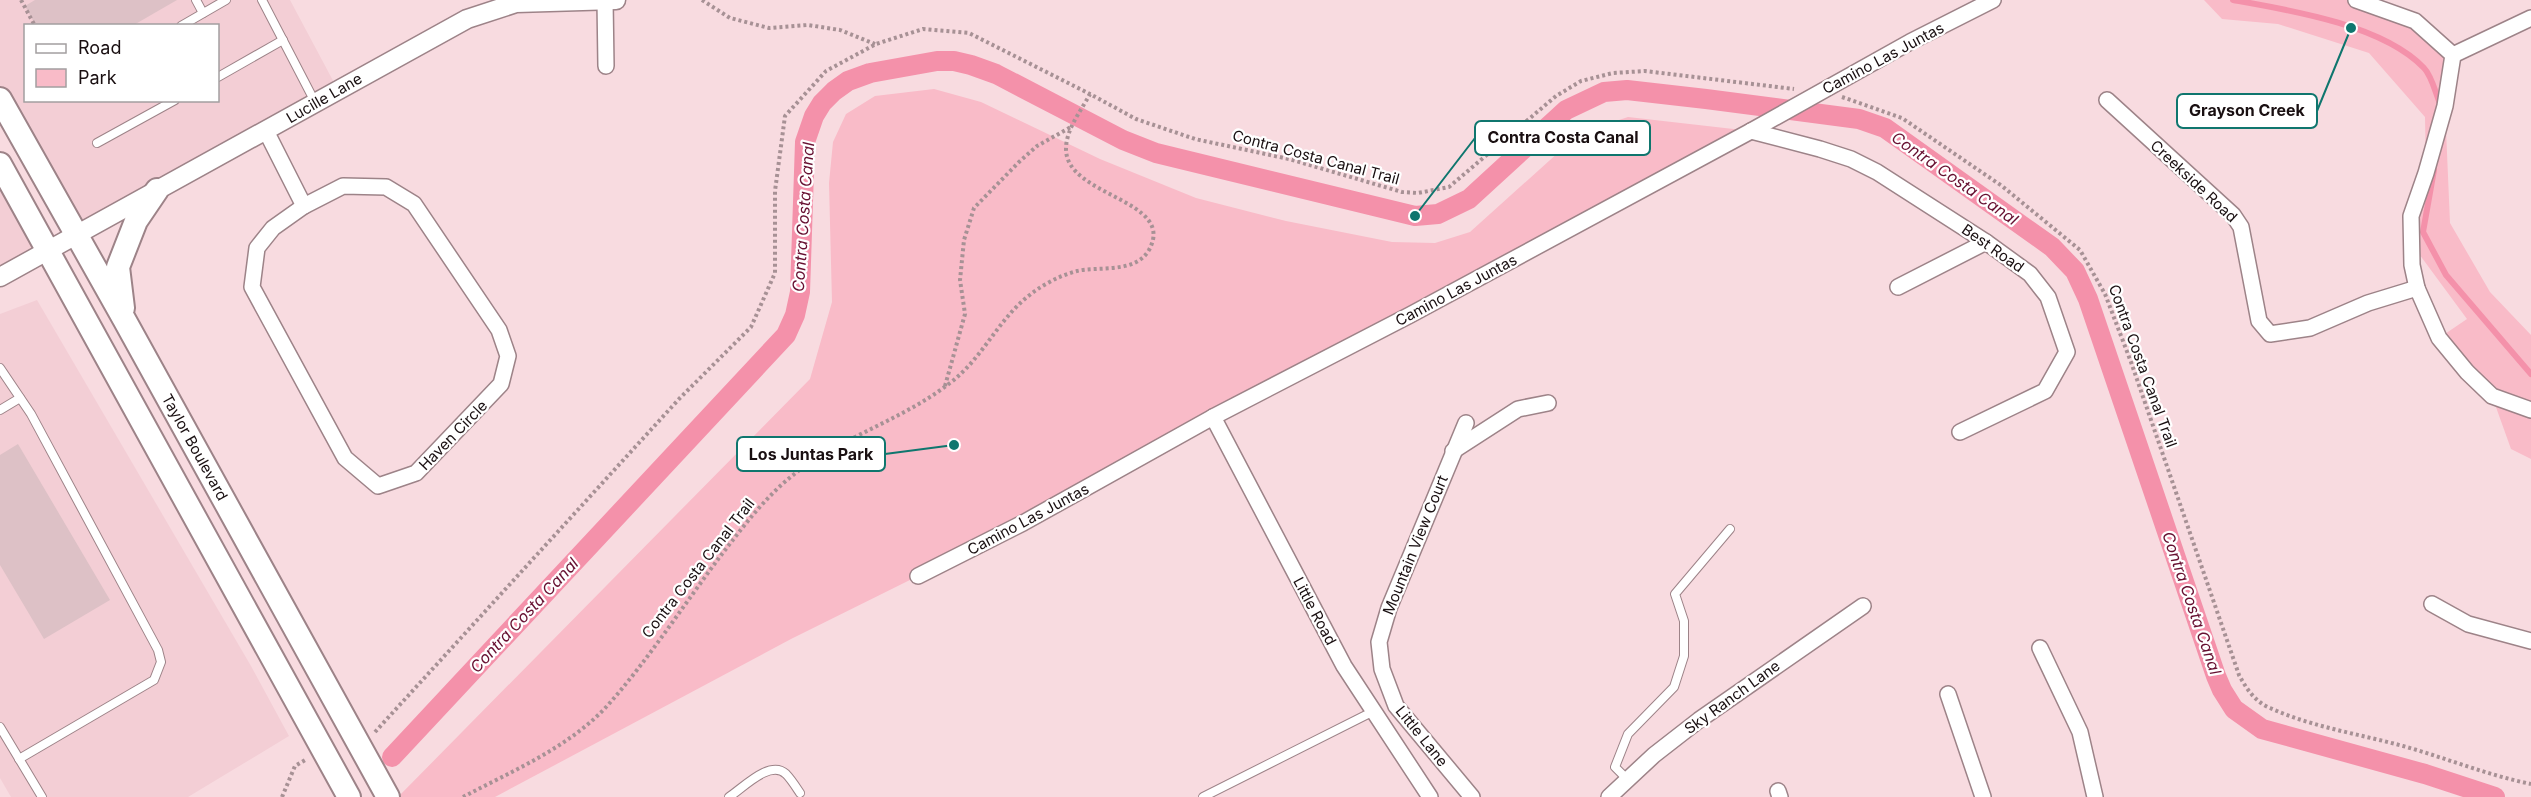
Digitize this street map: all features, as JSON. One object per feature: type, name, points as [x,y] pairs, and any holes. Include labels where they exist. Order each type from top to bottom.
[{"type":"main road","name":"Taylor Boulevard","points":[[0,99],[388,797]]},
{"type":"main road","points":[[0,164],[349,797]]},
{"type":"main road","points":[[124,319],[118,267],[136,221],[157,190]]},
{"type":"street","points":[[605,0],[606,66]]},
{"type":"street","name":"Lucille Lane","points":[[0,277],[47,248],[266,131],[467,19],[516,3],[616,0]]},
{"type":"street","name":"Camino Las Juntas","points":[[918,576],[1023,523],[1213,417],[1410,315],[1993,0]]},
{"type":"street","points":[[2356,0],[2415,21],[2453,55]]},
{"type":"street","points":[[2453,55],[2531,18]]},
{"type":"street","points":[[2453,55],[2445,106],[2411,216],[2412,265],[2417,288],[2439,338],[2467,372],[2492,396],[2531,410]]},
{"type":"street","name":"Creekside Road","points":[[2107,100],[2233,215],[2241,227],[2259,321],[2270,334],[2310,328],[2368,303],[2417,288]]},
{"type":"street","points":[[266,131],[304,206]]},
{"type":"street","name":"Best Road","points":[[1751,131],[1851,159],[1877,172],[1986,242],[2030,274],[2048,297],[2067,352],[2044,391],[1960,432]]},
{"type":"street","name":"Haven Circle","points":[[343,186],[386,187],[414,204],[499,330],[508,356],[501,384],[416,473],[378,486],[345,458],[252,286],[257,248],[273,228],[304,206],[343,186]]},
{"type":"street","points":[[1898,287],[1986,242]]},
{"type":"street","points":[[1453,451],[1518,410],[1548,403]]},
{"type":"street","name":"Little Road","points":[[1213,417],[1344,666],[1430,797]]},
{"type":"street","name":"Mountain View Court","points":[[1382,669],[1379,642],[1389,608],[1466,423]]},
{"type":"street","points":[[2432,604],[2468,624],[2531,641]]},
{"type":"street","name":"Sky Ranch Lane","points":[[1609,797],[1654,755],[1699,720],[1863,606]]},
{"type":"street","points":[[2040,648],[2080,732],[2092,797]]},
{"type":"street","name":"Little Lane","points":[[1382,669],[1396,706],[1472,797]]},
{"type":"street","points":[[1948,694],[1983,797]]},
{"type":"lane","points":[[196,0],[203,13]]},
{"type":"lane","points":[[184,24],[226,0]]},
{"type":"lane","points":[[262,0],[316,103]]},
{"type":"lane","points":[[219,75],[283,40]]},
{"type":"lane","points":[[97,143],[171,102]]},
{"type":"lane","points":[[0,368],[20,398],[143,622],[158,650],[161,662],[154,680],[19,759]]},
{"type":"lane","points":[[0,410],[20,398]]},
{"type":"lane","points":[[1628,780],[1615,768],[1628,734],[1674,687],[1684,656],[1684,621],[1675,594],[1730,529]]},
{"type":"lane","points":[[1203,797],[1374,711]]},
{"type":"lane","points":[[0,727],[42,797]]},
{"type":"lane","points":[[729,797],[766,771],[776,769],[785,773],[800,793]]},
{"type":"path","points":[[21,0],[34,24]]},
{"type":"path","points":[[702,0],[730,18],[759,26],[769,28],[808,25],[840,30],[876,44]]},
{"type":"path","points":[[374,733],[679,399],[751,327],[775,273],[775,191],[785,116],[826,71],[876,44],[923,29],[969,33],[1090,94]]},
{"type":"path","name":"Contra Costa Canal Trail","points":[[463,797],[569,739],[607,706],[754,512],[801,469],[836,447],[927,399],[945,386],[969,367],[1000,324],[1028,295],[1060,276],[1080,270],[1127,265],[1149,250],[1153,232],[1144,214],[1080,178],[1071,168],[1066,149],[1072,125],[1090,94],[1136,119],[1195,139],[1289,159],[1402,192],[1418,193],[1449,187],[1556,96],[1581,81],[1613,73],[1645,71],[1817,94],[1869,105],[1902,118],[2002,186],[2080,250],[2106,294],[2239,675],[2256,698],[2268,708],[2332,729],[2403,746],[2494,776],[2531,784]]},
{"type":"path","points":[[945,386],[965,314],[960,280],[964,240],[974,208],[1018,162],[1037,146],[1072,125]]},
{"type":"shaded area","points":[[0,0],[290,0],[338,90],[76,233],[0,99]]},
{"type":"shaded area","points":[[0,164],[47,248],[0,277]]},
{"type":"shaded area","points":[[37,300],[251,666],[289,736],[188,797],[11,797],[0,778],[0,314]]},
{"type":"green space","points":[[2204,0],[2356,0],[2415,21],[2453,55],[2445,106],[2450,223],[2490,292],[2531,335],[2531,459],[2511,449],[2492,396],[2439,338],[2467,319],[2411,243],[2426,173],[2425,117],[2369,53],[2278,24],[2222,19]]},
{"type":"green space","points":[[934,89],[981,102],[1100,159],[1196,198],[1286,221],[1392,242],[1435,243],[1470,232],[1580,133],[1628,117],[1751,131],[918,576],[791,639],[495,797],[398,797],[810,379],[832,302],[829,183],[833,142],[846,114],[875,96]]},
{"type":"building","points":[[35,0],[177,0],[135,24],[35,24],[25,6]]},
{"type":"building","points":[[18,444],[110,600],[44,639],[0,565],[0,455]]},
{"type":"waterway","points":[[2233,0],[2334,22],[2361,30],[2385,41],[2406,53],[2427,71],[2441,106]]},
{"type":"waterway","name":"Contra Costa Canal","points":[[392,757],[786,335],[795,315],[800,292],[805,142],[814,116],[822,103],[848,81],[870,73],[937,61],[954,61],[996,74],[1123,140],[1156,153],[1415,216],[1438,214],[1469,199],[1566,110],[1604,92],[1627,90],[1706,99],[1859,119],[1885,128],[2052,247],[2075,271],[2088,299],[2216,676],[2234,709],[2262,729],[2425,774],[2495,797]]},
{"type":"waterway","points":[[2434,170],[2423,232],[2446,275],[2531,374]]},
{"type":"place","name":"Grayson Creek","points":[[2351,28]]},
{"type":"place","name":"Contra Costa Canal","points":[[1415,216]]},
{"type":"place","name":"Los Juntas Park","points":[[954,445]]}]
